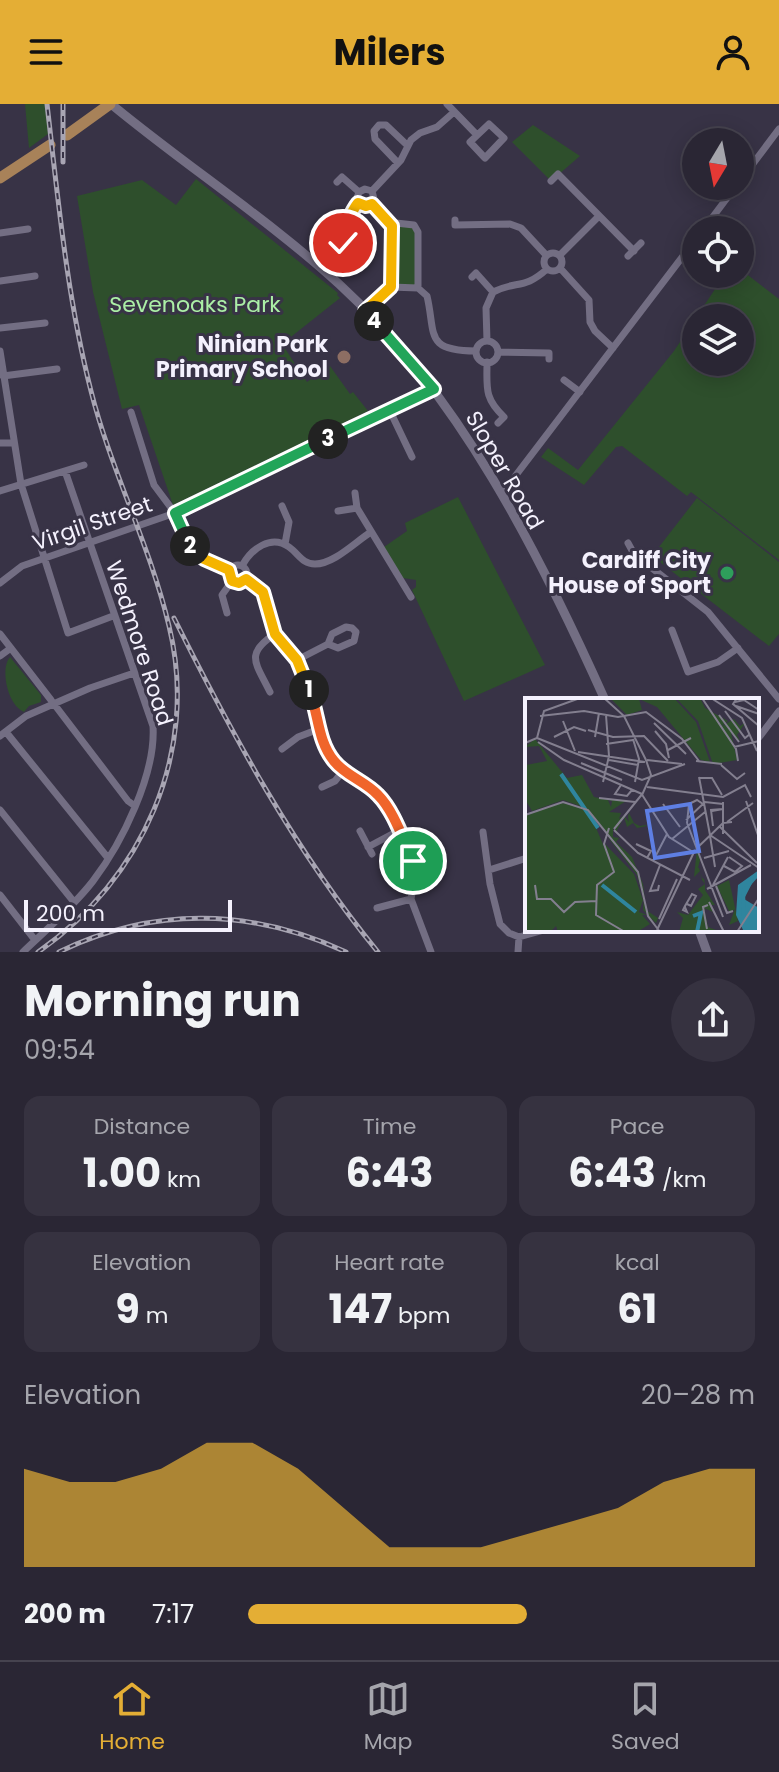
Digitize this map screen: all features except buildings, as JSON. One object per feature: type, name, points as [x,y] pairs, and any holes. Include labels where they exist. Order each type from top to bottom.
[{"type":"main road","points":[[0,178],[111,104]]},
{"type":"street","name":"Sloper Road","points":[[111,104],[288,240],[342,287],[434,389],[500,492],[604,698]]},
{"type":"street","points":[[447,104],[477,135]]},
{"type":"street","points":[[372,191],[398,163],[414,137],[437,127],[454,112]]},
{"type":"street","points":[[489,124],[504,138],[485,158],[470,142],[477,135],[489,124]]},
{"type":"street","points":[[398,163],[375,139],[374,131],[379,125],[386,125],[407,145]]},
{"type":"street","points":[[754,162],[779,129]]},
{"type":"street","points":[[550,166],[631,254],[641,243]]},
{"type":"street","points":[[551,181],[558,174]]},
{"type":"street","points":[[337,182],[342,177],[359,192]]},
{"type":"street","points":[[359,192],[365,189],[372,191]]},
{"type":"street","points":[[372,191],[372,204]]},
{"type":"street","points":[[343,243],[337,237],[345,229],[349,215],[358,203],[359,192]]},
{"type":"street","points":[[358,203],[366,206],[372,204]]},
{"type":"street","points":[[372,204],[392,226],[391,287]]},
{"type":"street","points":[[560,255],[599,216]]},
{"type":"street","points":[[455,220],[455,225],[464,220],[510,224],[521,228],[546,255]]},
{"type":"street","points":[[392,226],[404,223],[416,227],[418,288]]},
{"type":"street","points":[[0,233],[28,229]]},
{"type":"street","points":[[555,252],[560,255],[560,268],[554,271],[547,269],[543,263],[546,255],[555,252]]},
{"type":"street","points":[[500,492],[511,482],[682,257]]},
{"type":"street","points":[[560,268],[589,300],[590,322],[613,348]]},
{"type":"street","points":[[487,341],[486,308],[493,292],[531,282],[547,269]]},
{"type":"street","points":[[472,277],[476,273],[493,292]]},
{"type":"street","points":[[0,281],[35,276]]},
{"type":"street","points":[[365,311],[391,287],[418,288],[427,296],[429,323],[436,340],[453,350],[476,351]]},
{"type":"street","points":[[0,328],[45,323]]},
{"type":"street","points":[[487,341],[494,343],[498,352],[495,359],[487,362],[478,359],[476,351],[479,344],[487,341]]},
{"type":"street","points":[[0,351],[2,381],[21,484],[68,633],[113,616]]},
{"type":"street","points":[[498,352],[549,353],[549,359]]},
{"type":"street","points":[[487,362],[488,397],[504,417],[498,423]]},
{"type":"street","points":[[2,381],[57,369]]},
{"type":"street","points":[[564,380],[580,392]]},
{"type":"street","name":"Virgil Street","points":[[0,583],[22,566],[175,513],[434,389]]},
{"type":"street","points":[[390,411],[412,457]]},
{"type":"street","points":[[131,412],[154,485],[165,504],[175,513],[197,555],[229,570],[232,581]]},
{"type":"street","points":[[0,443],[14,443]]},
{"type":"street","points":[[0,491],[84,465]]},
{"type":"street","name":"Wedmore Road","points":[[23,952],[94,880],[108,858],[135,806],[154,739],[153,726],[65,471]]},
{"type":"street","points":[[355,493],[357,508],[409,586],[411,597]]},
{"type":"street","points":[[282,506],[289,522],[285,544]]},
{"type":"street","points":[[338,511],[357,508]]},
{"type":"street","points":[[242,566],[258,546],[271,543],[285,544],[302,560],[319,564],[335,557],[371,532]]},
{"type":"street","points":[[628,543],[634,554],[708,612],[779,699]]},
{"type":"street","points":[[229,570],[234,565],[242,566],[247,571],[246,579]]},
{"type":"street","points":[[232,581],[239,583],[246,579]]},
{"type":"street","points":[[246,579],[263,592],[275,634],[297,660],[332,759],[343,771],[380,796],[398,831],[415,868],[411,899],[431,952]]},
{"type":"street","points":[[227,613],[222,595],[232,581]]},
{"type":"street","points":[[672,630],[692,684]]},
{"type":"street","points":[[0,634],[128,801],[135,806]]},
{"type":"street","points":[[270,692],[257,665],[255,653],[261,643],[275,634]]},
{"type":"street","points":[[297,660],[328,644]]},
{"type":"street","points":[[0,656],[11,648]]},
{"type":"street","points":[[688,672],[718,662],[738,648]]},
{"type":"street","points":[[108,858],[3,734],[26,716],[52,702],[134,673]]},
{"type":"street","points":[[759,737],[779,711]]},
{"type":"street","points":[[282,749],[298,737],[319,729]]},
{"type":"street","points":[[322,787],[335,781],[343,771]]},
{"type":"street","points":[[0,810],[74,902]]},
{"type":"street","points":[[360,831],[370,850],[398,831]]},
{"type":"street","points":[[483,832],[500,924],[519,937],[537,932]]},
{"type":"street","points":[[489,870],[525,859]]},
{"type":"street","points":[[0,895],[35,940]]},
{"type":"street","points":[[377,908],[411,899]]},
{"type":"street","points":[[700,932],[707,952]]},
{"type":"street","points":[[518,952],[519,937]]},
{"type":"green space","points":[[25,104],[45,104],[48,134],[29,148]]},
{"type":"green space","points":[[533,125],[580,156],[551,181],[512,142]]},
{"type":"green space","name":"Sevenoaks Park","points":[[196,179],[338,293],[340,298],[282,344],[307,382],[330,366],[350,394],[353,392],[368,411],[173,505],[139,405],[122,409],[93,292],[77,196],[142,180],[176,205]]},
{"type":"green space","points":[[392,226],[416,227],[418,288],[391,287]]},
{"type":"green space","points":[[754,280],[779,299],[779,560],[691,492],[687,496],[622,446],[616,447],[584,485],[541,457],[548,448],[578,470],[682,339],[682,376],[754,376],[754,304],[705,304],[716,288],[754,288]]},
{"type":"green space","points":[[458,497],[545,665],[464,701],[412,590],[416,587],[416,580],[403,578],[384,547],[407,531],[405,523]]},
{"type":"green space","name":"Cardiff City House of Sport","points":[[697,498],[779,562],[779,634],[769,646],[652,556]]},
{"type":"green space","points":[[10,657],[41,695],[41,702],[29,706],[24,712],[9,694],[6,669]]},
{"type":"railway","points":[[38,952],[75,922],[107,888],[133,850],[154,809],[169,766],[176,720],[177,673],[161,596],[99,421],[83,356],[64,248],[47,104]]},
{"type":"railway","points":[[63,104],[63,162]]},
{"type":"railway","points":[[174,618],[219,705],[292,833],[378,952]]},
{"type":"railway","points":[[59,952],[130,926],[202,918],[274,927],[346,952]]},
{"type":"place","name":"Ninian Park Primary School","points":[[344,357]]},
{"type":"place","name":"Cardiff City House of Sport","points":[[727,573]]},
{"type":"route","points":[[343,243],[337,237],[345,229],[349,215],[358,203],[366,206],[372,204],[392,226],[391,287],[365,311],[434,389],[175,513],[197,555],[229,570],[232,581],[239,583],[246,579],[263,592],[275,634],[297,660],[315,703],[319,729],[327,751],[343,771],[380,796],[413,861]]}]
